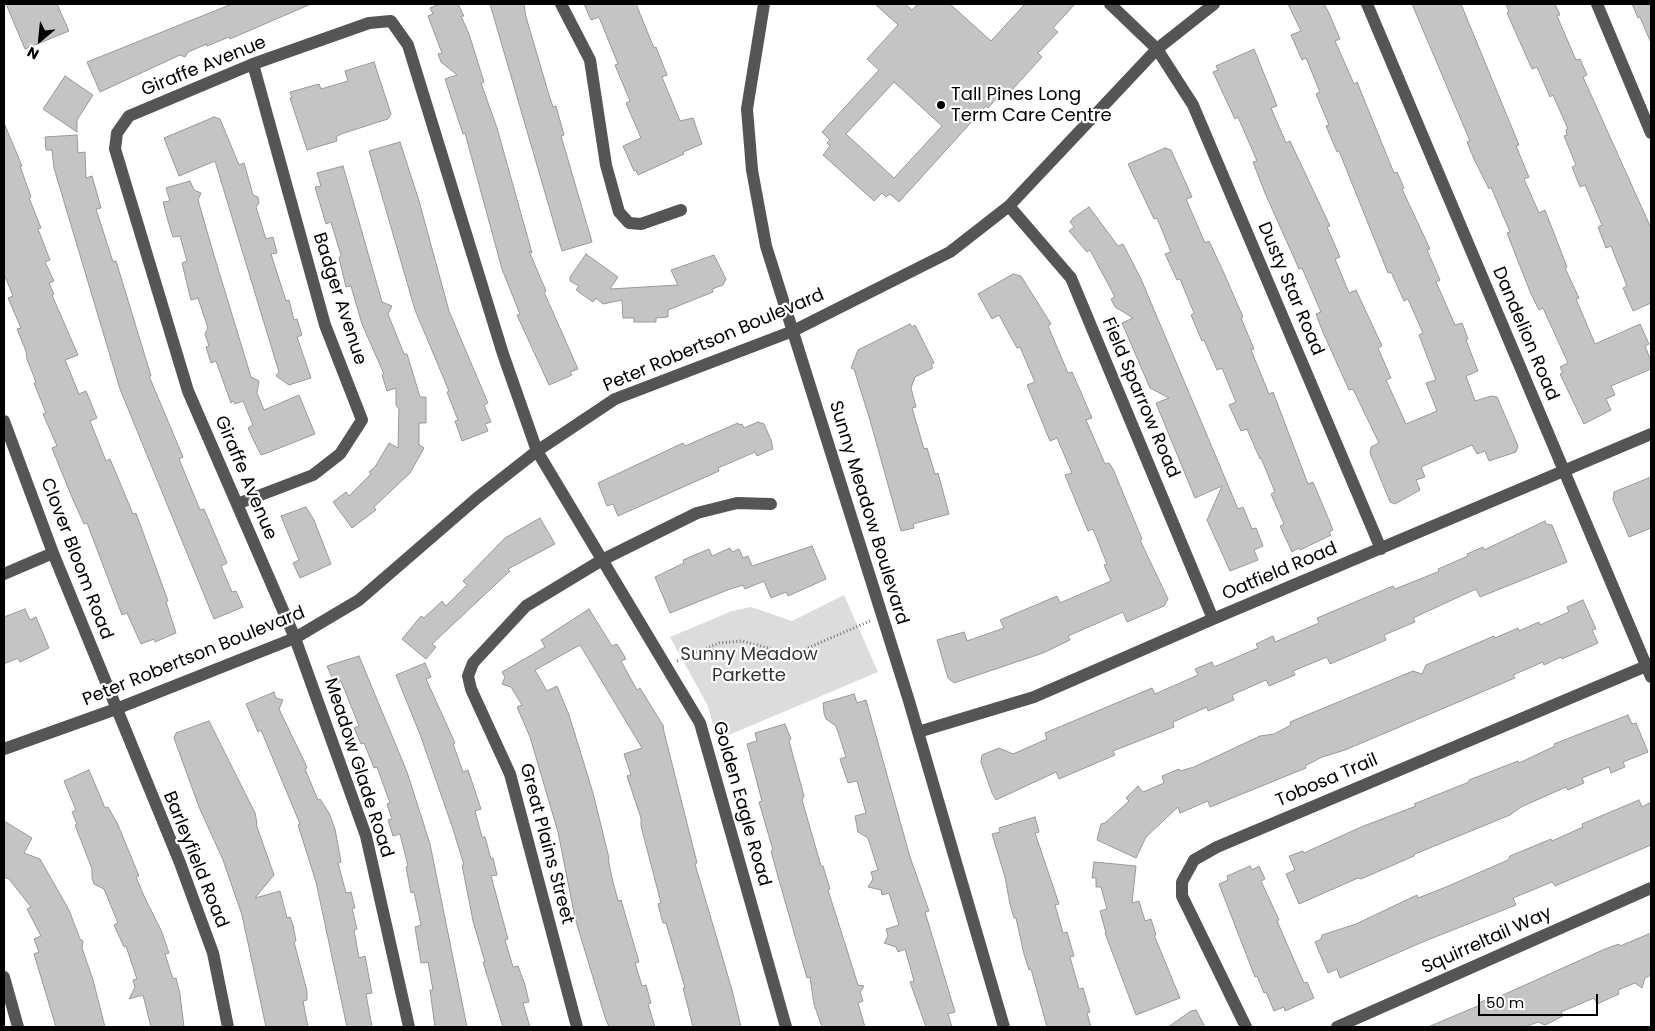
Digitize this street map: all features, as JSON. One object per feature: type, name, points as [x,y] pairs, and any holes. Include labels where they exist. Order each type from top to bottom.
[{"type":"street","points":[[561,4],[590,60],[606,165],[619,212],[628,223],[641,224],[681,210]]},
{"type":"street","name":"Sunny Meadow Boulevard","points":[[764,4],[747,109],[752,170],[766,246],[918,732],[1004,1027]]},
{"type":"street","name":"Dusty Star Road","points":[[1110,4],[1157,49],[1193,105],[1381,549]]},
{"type":"street","name":"Peter Robertson Boulevard","points":[[4,748],[116,710],[295,638],[359,600],[477,498],[537,451],[615,399],[793,331],[950,252],[1009,206],[1157,49],[1214,4]]},
{"type":"street","name":"Dandelion Road","points":[[1367,4],[1650,669]]},
{"type":"street","points":[[1597,4],[1651,133]]},
{"type":"street","name":"Giraffe Avenue","points":[[295,638],[188,391],[116,149],[117,133],[129,116],[253,64],[369,23],[391,21],[408,45],[503,354],[537,451]]},
{"type":"street","name":"Badger Avenue","points":[[237,504],[313,475],[340,454],[362,420],[325,326],[253,64]]},
{"type":"street","name":"Field Sparrow Road","points":[[1009,206],[1071,278],[1213,619]]},
{"type":"street","name":"Clover Bloom Road","points":[[4,421],[53,553],[116,710]]},
{"type":"street","name":"Oatfield Road","points":[[918,732],[1034,697],[1213,619],[1651,434]]},
{"type":"street","name":"Golden Eagle Road","points":[[537,451],[700,723],[786,1027]]},
{"type":"street","name":"Great Plains Street","points":[[577,1027],[510,774],[471,688],[468,676],[473,663],[526,606],[602,560],[697,513],[737,503],[771,504]]},
{"type":"street","points":[[4,574],[53,553]]},
{"type":"street","name":"Meadow Glade Road","points":[[295,638],[366,836],[409,1027]]},
{"type":"street","name":"Tobosa Trail","points":[[1246,1027],[1182,896],[1182,882],[1194,860],[1217,846],[1650,669]]},
{"type":"street","name":"Barleyfield Road","points":[[116,710],[180,863],[213,953],[228,1027]]},
{"type":"street","name":"Squirreltail Way","points":[[1337,1027],[1651,888]]},
{"type":"street","points":[[4,977],[18,1027]]},
{"type":"path","points":[[667,666],[719,643],[742,641],[775,650],[803,650],[882,617]]},
{"type":"green space","name":"Sunny Meadow Parkette","points":[[844,595],[878,672],[717,740],[708,706],[670,637],[732,611],[751,607],[792,621]]},
{"type":"building","points":[[6,4],[57,4],[69,31],[25,49]]},
{"type":"building","points":[[232,4],[311,4],[230,39],[229,37],[207,46],[207,44],[188,52],[185,57],[180,55],[100,92],[87,62]]},
{"type":"building","points":[[439,4],[458,4],[464,16],[461,16],[469,34],[484,82],[481,83],[497,128],[532,253],[529,251],[546,291],[544,292],[578,369],[570,372],[572,375],[549,385],[517,315],[520,314],[502,269],[465,133],[463,134],[445,79],[457,75],[441,62],[438,54],[442,53],[428,16],[433,14],[430,8]]},
{"type":"building","points":[[490,4],[524,4],[526,17],[549,95],[553,107],[556,106],[564,135],[561,136],[592,242],[562,251]]},
{"type":"building","points":[[584,4],[636,4],[667,75],[662,77],[680,121],[693,118],[702,144],[638,175],[636,170],[634,171],[623,146],[641,138],[626,103],[630,101],[615,65],[618,64],[599,17],[591,20]]},
{"type":"building","name":"Tall Pines Long Term Care Centre","points":[[875,4],[905,4],[912,10],[918,4],[950,4],[991,41],[1025,4],[1075,4],[1053,28],[1058,32],[1038,53],[1042,57],[1001,102],[997,98],[988,108],[986,106],[899,202],[890,194],[886,197],[882,193],[874,201],[823,155],[830,146],[827,143],[830,140],[822,132],[879,70],[867,59],[898,25]],"holes":[[[894,82],[942,126],[894,178],[846,134]]]},
{"type":"building","points":[[1288,4],[1324,4],[1328,11],[1340,39],[1335,41],[1354,84],[1357,82],[1394,173],[1397,172],[1404,188],[1402,189],[1430,249],[1427,250],[1440,280],[1436,282],[1455,325],[1462,323],[1468,339],[1466,340],[1478,371],[1466,376],[1475,401],[1491,396],[1497,397],[1518,446],[1516,452],[1489,461],[1485,451],[1477,454],[1472,445],[1421,467],[1425,477],[1416,480],[1420,490],[1395,504],[1390,502],[1370,453],[1371,447],[1379,443],[1353,389],[1349,390],[1322,330],[1316,314],[1321,312],[1302,268],[1299,269],[1265,193],[1253,162],[1257,161],[1238,117],[1235,119],[1213,72],[1218,70],[1216,66],[1254,49],[1277,106],[1271,108],[1286,143],[1290,141],[1330,226],[1327,227],[1340,257],[1335,259],[1349,293],[1356,290],[1382,346],[1378,348],[1391,378],[1386,380],[1406,424],[1437,411],[1426,383],[1436,380],[1419,335],[1423,333],[1408,299],[1404,301],[1391,272],[1388,273],[1339,151],[1337,152],[1326,126],[1329,125],[1316,94],[1320,92],[1306,58],[1302,60],[1291,35],[1301,31]]},
{"type":"building","points":[[1412,4],[1461,4],[1519,145],[1516,146],[1529,177],[1524,179],[1539,213],[1545,210],[1567,267],[1565,268],[1579,298],[1576,299],[1595,344],[1640,324],[1649,344],[1645,346],[1651,361],[1651,369],[1611,386],[1615,395],[1606,399],[1611,410],[1584,424],[1560,374],[1563,373],[1560,367],[1568,363],[1543,308],[1539,310],[1531,294],[1507,233],[1510,232],[1491,187],[1489,189],[1474,159],[1467,142],[1470,141]]},
{"type":"building","points":[[1506,4],[1555,4],[1560,15],[1557,16],[1576,60],[1580,59],[1587,75],[1583,77],[1651,228],[1651,303],[1633,311],[1623,288],[1627,286],[1611,246],[1606,248],[1598,227],[1602,225],[1585,185],[1580,187],[1572,167],[1576,165],[1564,136],[1567,135],[1566,130],[1568,129],[1553,95],[1550,97],[1537,67],[1532,69],[1507,13],[1509,12]]},
{"type":"building","points":[[1632,4],[1651,4],[1651,43],[1640,17],[1638,18]]},
{"type":"building","points":[[374,62],[391,114],[388,119],[341,134],[336,137],[337,141],[307,150],[290,98],[292,98],[290,92],[319,84],[321,89],[348,81],[345,71]]},
{"type":"building","points":[[65,76],[93,95],[77,120],[77,132],[43,109]]},
{"type":"building","points":[[214,117],[220,119],[239,165],[244,163],[253,195],[258,197],[259,203],[256,207],[266,239],[273,237],[277,253],[271,254],[286,301],[289,300],[294,320],[297,319],[302,335],[297,337],[311,378],[289,385],[276,376],[279,372],[215,161],[179,176],[164,138]]},
{"type":"building","points":[[4,123],[22,166],[20,166],[31,197],[29,198],[41,228],[38,229],[50,260],[45,262],[54,281],[49,283],[54,294],[52,295],[78,355],[65,360],[79,394],[86,391],[97,418],[90,421],[106,461],[110,459],[133,514],[136,513],[168,601],[166,602],[176,633],[155,642],[154,639],[141,644],[127,613],[122,615],[87,523],[84,524],[52,448],[57,446],[43,414],[46,413],[34,383],[36,382],[17,329],[21,328],[8,298],[13,296],[4,274]]},
{"type":"building","points":[[77,135],[78,153],[85,152],[86,178],[92,176],[101,208],[96,209],[113,262],[116,261],[151,376],[149,376],[183,457],[179,459],[200,510],[204,509],[227,563],[221,566],[232,592],[236,591],[243,607],[214,619],[120,389],[54,168],[52,150],[46,150],[45,137]]},
{"type":"building","points":[[400,142],[419,201],[449,311],[488,403],[484,405],[491,422],[485,424],[488,431],[462,441],[455,421],[458,420],[447,392],[449,391],[415,310],[369,151]]},
{"type":"building","points":[[1165,148],[1171,150],[1192,197],[1186,199],[1205,243],[1209,241],[1223,271],[1243,317],[1241,318],[1254,349],[1251,350],[1269,394],[1273,392],[1308,484],[1313,482],[1333,530],[1329,532],[1331,535],[1300,550],[1299,548],[1292,552],[1280,526],[1284,524],[1271,494],[1275,492],[1261,458],[1247,429],[1241,431],[1229,405],[1236,402],[1222,368],[1217,370],[1204,340],[1202,341],[1191,315],[1194,313],[1180,279],[1177,280],[1165,254],[1171,252],[1157,218],[1154,219],[1128,164]]},
{"type":"building","points":[[343,166],[382,302],[392,306],[388,314],[404,354],[407,354],[420,397],[426,397],[426,423],[419,423],[419,445],[424,448],[410,473],[374,507],[376,510],[352,528],[333,502],[346,492],[349,496],[371,474],[369,472],[375,467],[389,443],[398,448],[399,409],[396,405],[396,388],[387,391],[382,375],[384,374],[362,324],[351,286],[346,287],[339,258],[341,255],[331,222],[326,224],[315,187],[321,186],[317,173]]},
{"type":"building","points":[[190,181],[194,190],[201,193],[198,200],[213,252],[251,377],[259,381],[257,393],[264,410],[299,395],[315,434],[261,455],[248,428],[253,425],[243,401],[235,404],[233,401],[231,403],[216,361],[211,363],[206,347],[209,346],[205,334],[208,328],[198,298],[191,300],[182,263],[187,261],[180,236],[173,237],[163,202],[170,201],[166,188]]},
{"type":"building","points":[[1089,207],[1118,246],[1123,244],[1141,279],[1238,509],[1243,507],[1252,529],[1256,528],[1263,546],[1254,550],[1258,560],[1230,571],[1207,520],[1222,486],[1195,498],[1156,403],[1169,398],[1150,388],[1122,323],[1133,318],[1115,307],[1111,299],[1115,297],[1090,250],[1087,252],[1069,231],[1074,227],[1070,222],[1073,218]]},
{"type":"building","points":[[586,254],[618,277],[610,289],[678,285],[671,270],[714,255],[726,279],[723,285],[712,289],[713,292],[668,310],[668,317],[656,318],[656,322],[634,322],[634,318],[623,318],[622,300],[603,304],[596,298],[593,302],[576,290],[579,286],[570,281],[570,277]]},
{"type":"building","points":[[1013,274],[1021,276],[1051,324],[1048,326],[1068,373],[1072,372],[1092,418],[1086,420],[1105,464],[1109,463],[1113,469],[1142,539],[1140,540],[1168,599],[1164,606],[1127,622],[1123,612],[1068,636],[1070,640],[1043,653],[954,683],[948,678],[937,640],[964,632],[967,641],[1004,628],[1000,620],[1057,596],[1060,603],[1111,581],[1104,565],[1107,564],[1093,529],[1088,531],[1065,475],[1072,473],[1057,438],[1050,441],[1027,385],[1035,382],[1020,347],[1017,348],[999,315],[992,319],[978,294]]},
{"type":"building","points":[[910,324],[912,327],[915,325],[934,363],[931,365],[933,368],[915,377],[911,388],[916,407],[912,408],[924,449],[927,448],[935,474],[938,473],[949,514],[913,524],[914,528],[901,531],[870,420],[854,369],[851,368],[858,350]]},
{"type":"building","points":[[758,422],[764,424],[773,449],[757,456],[755,452],[718,468],[719,471],[618,516],[613,504],[607,506],[598,483],[683,443],[685,446],[738,423],[739,425],[742,424],[744,428]]},
{"type":"building","points":[[1651,477],[1651,528],[1629,537],[1613,500],[1614,492]]},
{"type":"building","points":[[306,507],[314,520],[331,564],[300,578],[293,563],[299,560],[281,516]]},
{"type":"building","points":[[540,518],[555,544],[508,569],[510,571],[432,644],[436,647],[426,659],[402,639],[421,616],[424,618],[442,601],[446,606],[467,585],[463,581],[505,538]]},
{"type":"building","points":[[1545,521],[1546,524],[1552,525],[1567,562],[1480,597],[1476,589],[1413,618],[1415,622],[1384,635],[1386,640],[1330,664],[1327,657],[1293,671],[1295,675],[1269,686],[1266,680],[1232,695],[1234,700],[1208,711],[1207,707],[1173,722],[1174,727],[1113,751],[1115,755],[1059,779],[1056,772],[996,800],[992,793],[981,762],[982,755],[999,748],[1013,754],[1047,739],[1045,733],[1152,688],[1155,694],[1198,675],[1195,669],[1212,662],[1214,667],[1258,648],[1256,644],[1273,636],[1275,642],[1319,623],[1317,618],[1393,586],[1395,589],[1435,573],[1439,571],[1438,569],[1468,556],[1467,554],[1483,547],[1484,550]]},
{"type":"building","points":[[812,546],[826,579],[788,596],[786,592],[771,598],[764,581],[745,589],[743,585],[730,589],[670,613],[655,577],[684,563],[683,560],[709,549],[712,556],[730,548],[732,552],[739,549],[743,558],[748,556],[752,566]]},
{"type":"building","points":[[1583,600],[1596,629],[1592,630],[1598,643],[1562,659],[1561,657],[1544,665],[1543,662],[1513,675],[1515,678],[1345,750],[1322,757],[1305,766],[1306,768],[1210,807],[1208,801],[1180,813],[1178,807],[1146,837],[1136,858],[1097,840],[1101,824],[1105,823],[1129,801],[1126,798],[1138,786],[1143,792],[1164,783],[1162,776],[1179,769],[1180,771],[1194,767],[1260,736],[1274,734],[1291,725],[1290,722],[1413,671],[1422,674],[1426,665],[1494,636],[1495,638],[1518,628],[1519,631],[1539,622],[1540,625],[1569,612],[1567,607]]},
{"type":"building","points":[[25,609],[30,620],[36,617],[49,648],[20,662],[18,658],[4,664],[4,617]]},
{"type":"building","points":[[589,609],[612,646],[617,644],[626,659],[621,661],[637,690],[640,688],[664,727],[697,863],[695,864],[741,1027],[693,1027],[683,988],[685,988],[666,923],[663,923],[658,904],[661,903],[641,826],[641,818],[627,776],[631,775],[624,754],[642,748],[580,645],[535,670],[547,691],[557,686],[569,715],[593,793],[618,901],[621,900],[639,962],[635,963],[642,986],[646,985],[651,1003],[648,1004],[655,1027],[609,1027],[605,1017],[575,918],[558,832],[530,737],[517,707],[522,705],[511,687],[502,684],[505,677],[502,672],[545,647],[541,640]]},
{"type":"building","points":[[359,656],[407,772],[430,844],[467,1027],[435,1027],[430,990],[433,990],[428,962],[421,963],[415,927],[421,925],[414,892],[411,893],[406,867],[408,866],[400,834],[393,836],[388,820],[392,819],[387,804],[390,803],[377,767],[374,768],[364,743],[361,744],[354,728],[359,726],[341,681],[335,684],[327,666]]},
{"type":"building","points":[[425,663],[431,677],[426,679],[455,743],[453,744],[463,772],[468,770],[481,809],[475,811],[482,837],[485,837],[491,859],[493,858],[497,875],[491,876],[508,939],[505,940],[513,967],[518,966],[525,985],[529,1002],[523,1003],[530,1027],[503,1027],[483,962],[485,962],[473,921],[462,865],[464,865],[421,737],[396,675]]},
{"type":"building","points":[[274,692],[276,698],[283,700],[279,709],[305,763],[307,768],[305,769],[318,800],[320,799],[329,813],[335,829],[341,862],[338,863],[346,893],[351,892],[355,908],[352,908],[357,929],[354,930],[359,958],[365,956],[372,993],[366,994],[372,1027],[347,1027],[316,882],[298,825],[300,824],[261,730],[258,732],[246,704]]},
{"type":"building","points":[[854,694],[857,703],[866,700],[910,857],[929,911],[925,912],[955,1012],[948,1014],[952,1027],[926,1027],[910,982],[914,981],[905,949],[898,952],[896,947],[884,943],[888,936],[886,929],[899,925],[889,893],[882,895],[881,890],[868,887],[873,879],[871,872],[878,870],[868,838],[858,832],[855,816],[866,813],[857,781],[848,783],[840,759],[846,757],[836,726],[826,719],[824,713],[823,703]]},
{"type":"building","points":[[1628,715],[1632,724],[1636,723],[1648,752],[1623,762],[1625,767],[1611,773],[1609,767],[1582,778],[1584,783],[1568,790],[1566,787],[1521,807],[1510,815],[1299,904],[1286,874],[1295,870],[1289,856],[1303,851],[1304,853],[1361,827],[1416,806],[1414,804],[1469,782],[1469,780],[1518,761],[1519,763],[1555,746],[1554,744]]},
{"type":"building","points":[[209,721],[255,813],[256,824],[274,875],[255,898],[280,891],[287,918],[290,917],[293,925],[296,941],[294,942],[307,991],[307,1000],[303,1001],[308,1027],[266,1027],[242,915],[223,860],[199,807],[174,738],[176,733]]},
{"type":"building","points":[[785,724],[791,739],[789,741],[804,796],[802,800],[821,866],[823,866],[830,889],[828,890],[858,985],[864,986],[860,992],[863,1001],[858,1003],[865,1027],[822,1027],[814,1004],[810,977],[807,978],[771,851],[773,850],[759,802],[762,801],[747,744],[757,741],[755,733]]},
{"type":"building","points":[[89,770],[105,808],[108,807],[118,825],[139,876],[136,877],[161,930],[169,953],[165,954],[173,979],[176,978],[180,994],[184,1027],[151,1027],[143,995],[129,999],[135,987],[133,980],[137,979],[126,946],[124,947],[114,925],[118,923],[104,889],[94,884],[92,869],[75,825],[77,824],[72,812],[76,810],[64,781]]},
{"type":"building","points":[[1639,800],[1642,807],[1651,802],[1651,845],[1555,886],[1552,882],[1513,898],[1516,905],[1425,941],[1340,978],[1337,969],[1328,973],[1315,942],[1321,939],[1322,935],[1356,924],[1417,895],[1418,898],[1446,887],[1508,860],[1510,856],[1551,839],[1552,841],[1583,827],[1582,824]]},
{"type":"building","points":[[1035,817],[1039,832],[1035,833],[1059,904],[1055,905],[1063,933],[1067,932],[1074,956],[1070,957],[1079,989],[1083,988],[1090,1012],[1087,1013],[1091,1027],[1047,1027],[1031,969],[1029,970],[1024,954],[1016,918],[1014,918],[1010,904],[1005,877],[992,834],[1000,832],[999,828]]},
{"type":"building","points":[[4,821],[32,838],[24,853],[40,859],[69,910],[80,939],[83,941],[82,948],[93,980],[105,1027],[56,1027],[34,954],[39,952],[34,939],[41,936],[27,909],[31,907],[9,879],[4,877]]},
{"type":"building","points":[[1094,862],[1136,866],[1132,903],[1139,901],[1145,921],[1151,919],[1156,935],[1154,935],[1180,998],[1136,1015],[1105,933],[1100,911],[1107,909],[1101,887],[1096,887],[1096,878],[1092,878]]},
{"type":"building","points":[[1250,866],[1252,870],[1259,866],[1265,879],[1261,881],[1279,920],[1277,921],[1304,983],[1307,982],[1314,998],[1285,1011],[1284,1007],[1274,1011],[1266,992],[1264,993],[1257,976],[1255,977],[1219,884],[1228,880],[1227,876]]},
{"type":"building","points":[[1651,933],[1651,975],[1645,978],[1642,988],[1635,983],[1618,990],[1619,994],[1597,1004],[1594,998],[1561,1012],[1563,1016],[1545,1025],[1538,1022],[1525,1027],[1428,1027],[1480,1005],[1479,1003],[1494,996],[1494,999],[1605,949],[1619,944],[1620,946]]},
{"type":"building","points":[[1196,1010],[1205,1027],[1168,1027],[1191,1011]]},
{"type":"place","name":"Tall Pines Long Term Care Centre","points":[[941,105]]}]
